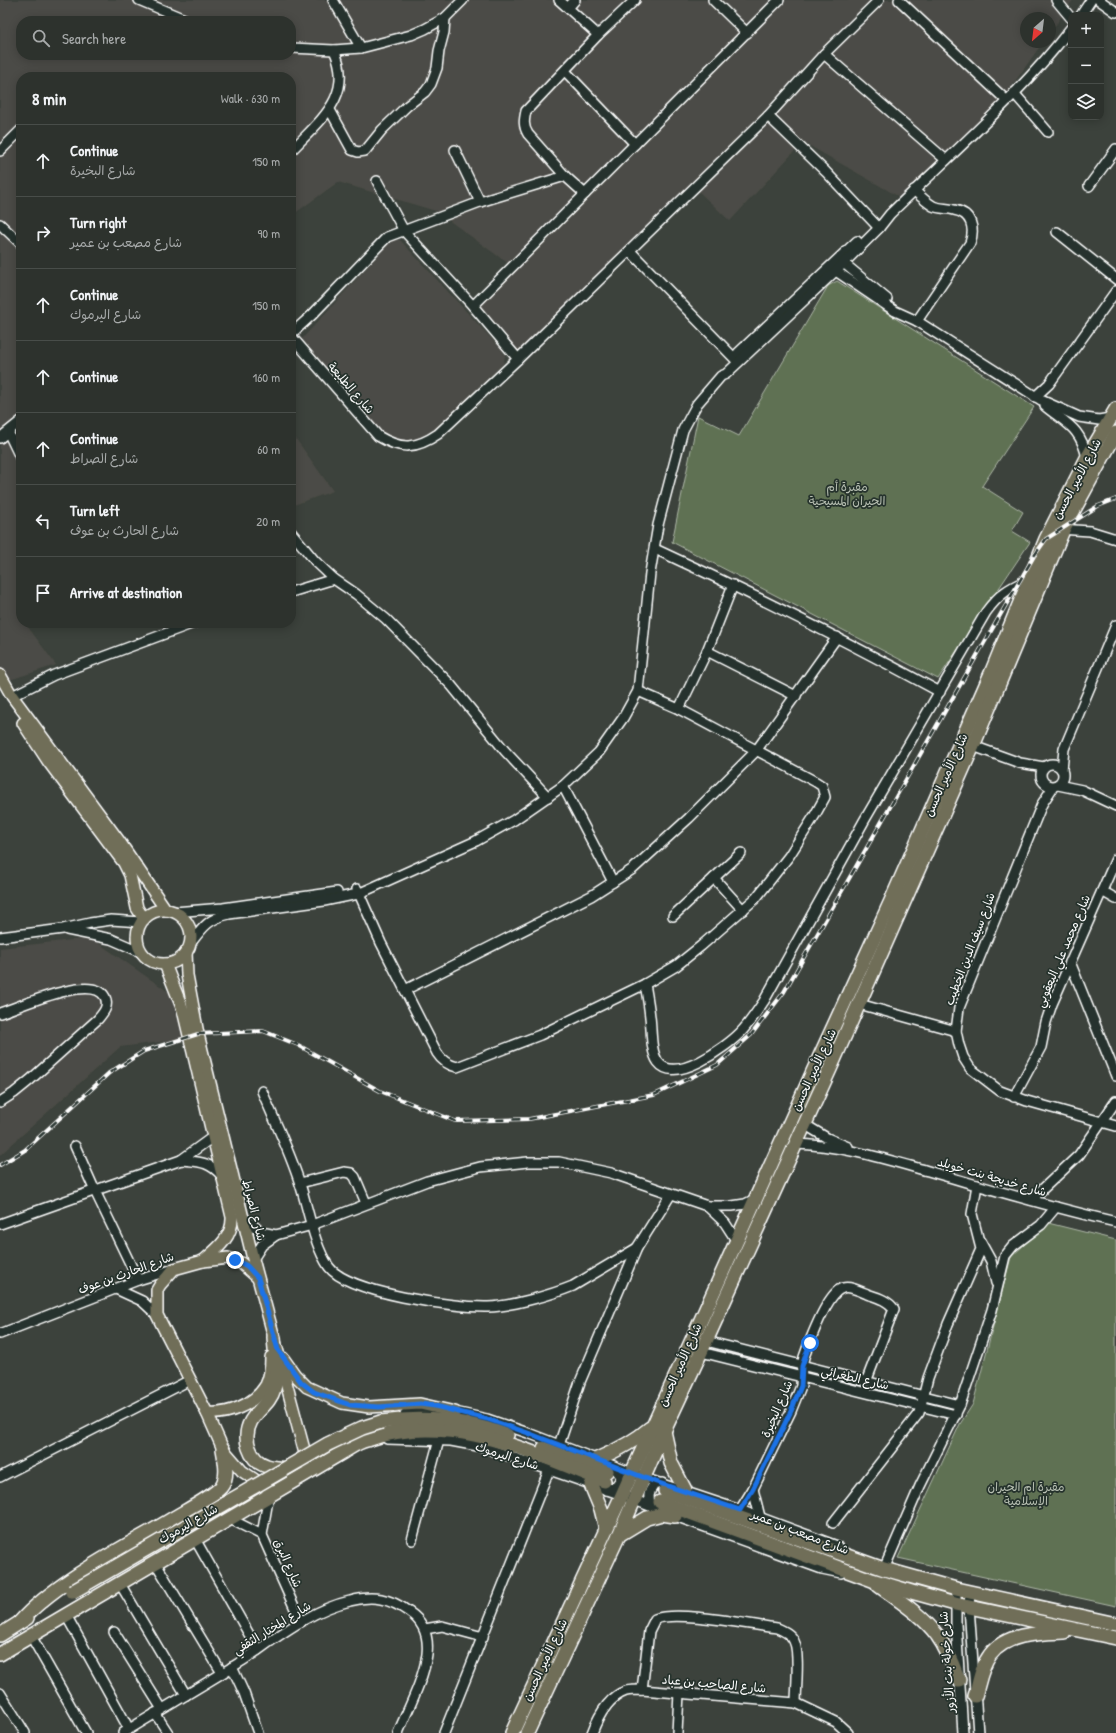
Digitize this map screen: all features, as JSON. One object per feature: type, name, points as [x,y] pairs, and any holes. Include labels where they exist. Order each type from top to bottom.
[{"type":"highway","name":"شارع الأمير الحسن","points":[[527,1733],[645,1478],[658,1428],[736,1240],[891,901],[992,671],[1050,530],[1087,458],[1113,413]]},
{"type":"highway","name":"شارع الأمير الحسن","points":[[512,1733],[631,1473],[703,1347],[794,1144],[859,1004],[973,746],[1064,528],[1116,433]]},
{"type":"highway","points":[[272,1331],[276,1375],[274,1389],[265,1405],[252,1420],[247,1431],[248,1445],[254,1458],[266,1466],[286,1469]]},
{"type":"highway","name":"شارع اليرموك","points":[[0,1634],[328,1444],[362,1428],[381,1422],[427,1415],[477,1426],[503,1433],[607,1477]]},
{"type":"highway","points":[[597,1459],[658,1428],[685,1490]]},
{"type":"highway","name":"شارع اليرموك","points":[[0,1654],[271,1493],[365,1440],[389,1433],[413,1430],[437,1430],[467,1434],[504,1442],[607,1477]]},
{"type":"highway","points":[[20,1622],[30,1611],[83,1572],[192,1507],[220,1487],[225,1479],[226,1472],[223,1449]]},
{"type":"highway","points":[[591,1485],[601,1509],[606,1530]]},
{"type":"highway","name":"شارع مصعب بن عمير","points":[[660,1496],[880,1568],[956,1589],[1116,1624]]},
{"type":"highway","name":"شارع مصعب بن عمير","points":[[660,1496],[868,1578],[955,1604],[1116,1638]]},
{"type":"highway","points":[[619,1535],[648,1518],[662,1514],[675,1516]]},
{"type":"highway","points":[[868,1578],[920,1617],[937,1634],[948,1653],[959,1680]]},
{"type":"highway","points":[[975,1696],[984,1667],[990,1655],[998,1647],[1010,1640],[1037,1633],[1084,1631]]},
{"type":"main road","points":[[0,675],[12,696],[170,911],[182,918],[188,925],[190,934],[188,948],[180,958],[165,964],[156,963],[147,958],[141,952],[137,934],[142,920],[150,914],[158,911],[170,911]]},
{"type":"main road","points":[[0,687],[48,761],[124,863],[130,875],[137,908],[142,920]]},
{"type":"main road","name":"شارع الصراط","points":[[188,948],[187,975],[198,1034],[242,1216],[310,1472]]},
{"type":"main road","name":"شارع الصراط","points":[[165,964],[183,1010],[214,1136],[232,1224],[227,1237],[221,1245],[203,1261]]},
{"type":"main road","name":"شارع الحارث بن عوف","points":[[174,1269],[203,1261],[228,1258],[247,1266],[258,1278]]},
{"type":"main road","points":[[174,1269],[160,1284],[157,1290],[157,1315],[223,1449],[242,1472],[271,1493]]},
{"type":"main road","points":[[206,1413],[218,1414],[231,1411],[245,1404],[261,1392],[266,1384],[270,1372],[272,1331]]},
{"type":"main road","points":[[278,1350],[295,1375],[307,1387],[337,1401],[350,1405],[364,1406],[420,1404],[455,1412]]},
{"type":"street","points":[[139,0],[177,16]]},
{"type":"street","points":[[333,0],[361,48]]},
{"type":"street","points":[[296,48],[334,50],[361,48],[411,35],[446,18],[463,0]]},
{"type":"street","points":[[559,0],[598,35]]},
{"type":"street","points":[[568,8],[575,0]]},
{"type":"street","points":[[585,194],[565,176],[528,134],[524,128],[526,111],[598,35],[635,0]]},
{"type":"street","points":[[713,0],[747,33]]},
{"type":"street","points":[[474,306],[779,0]]},
{"type":"street","points":[[377,181],[404,230],[474,306],[518,359],[768,116],[824,54],[879,0]]},
{"type":"street","points":[[899,0],[1006,100]]},
{"type":"street","points":[[1056,0],[1068,14]]},
{"type":"street","points":[[1083,12],[1091,0]]},
{"type":"street","points":[[1099,0],[1116,12]]},
{"type":"street","points":[[330,110],[352,150],[358,152],[365,151],[382,130],[407,106],[425,92],[431,84],[438,68],[446,18]]},
{"type":"street","points":[[188,948],[204,926],[216,917],[324,901],[378,884],[476,841],[514,820],[548,797],[563,786],[598,752],[623,718],[638,691],[650,573],[658,525],[683,430],[697,404],[721,376],[723,371],[833,269],[946,160],[1014,93],[1053,52],[1068,32]]},
{"type":"street","points":[[296,146],[330,110],[339,91],[341,74],[339,61],[334,50]]},
{"type":"street","points":[[824,54],[946,160]]},
{"type":"street","points":[[565,71],[635,144]]},
{"type":"street","points":[[1014,93],[1048,132]]},
{"type":"street","points":[[768,116],[826,172],[877,226]]},
{"type":"street","points":[[0,151],[16,135]]},
{"type":"street","points":[[1089,186],[1116,149]]},
{"type":"street","points":[[455,150],[480,202]]},
{"type":"street","points":[[296,330],[386,236],[480,202],[565,176]]},
{"type":"street","points":[[914,190],[933,206],[955,210],[967,216],[972,222],[973,230],[970,243],[918,321]]},
{"type":"street","points":[[0,225],[16,239]]},
{"type":"street","points":[[1057,232],[1116,279]]},
{"type":"street","points":[[630,251],[736,360]]},
{"type":"street","points":[[841,261],[870,286],[899,306],[907,315]]},
{"type":"street","points":[[833,269],[895,311],[918,321],[1038,399],[1079,417],[1099,420],[1113,413]]},
{"type":"street","points":[[1038,399],[1116,291]]},
{"type":"street","name":"شارع الطليعة","points":[[296,341],[378,436],[390,444],[401,447],[426,442],[438,434],[518,359]]},
{"type":"street","points":[[1038,399],[1071,426],[1078,434],[1082,441],[1087,458]]},
{"type":"street","points":[[16,425],[4,435],[16,452]]},
{"type":"street","points":[[1050,530],[1064,528],[1090,531],[1116,540]]},
{"type":"street","points":[[296,538],[315,561],[334,579],[356,594],[386,619],[451,686],[505,751],[548,797]]},
{"type":"street","points":[[654,549],[733,585],[838,637],[940,692]]},
{"type":"street","points":[[296,590],[334,579]]},
{"type":"street","points":[[645,984],[653,1046],[659,1063],[664,1068],[676,1070],[697,1063],[720,1049],[739,1034],[764,1001],[854,838],[994,601],[1006,591],[1029,579]]},
{"type":"street","points":[[679,709],[707,651],[733,585]]},
{"type":"street","points":[[1056,786],[1062,780],[1064,749],[1116,625]]},
{"type":"street","points":[[12,696],[54,676],[181,628]]},
{"type":"street","points":[[405,990],[591,896],[633,869],[689,818],[756,751],[838,637]]},
{"type":"street","points":[[707,651],[796,696]]},
{"type":"street","points":[[357,891],[405,990],[441,1059],[446,1064],[457,1066],[540,1035],[645,984],[682,961],[743,910],[761,892],[789,856],[825,797],[822,786],[816,782],[679,709],[638,691]]},
{"type":"street","points":[[973,746],[1020,763],[1047,766],[1057,765],[1082,790]]},
{"type":"street","points":[[1041,780],[1041,773],[1064,749]]},
{"type":"street","points":[[1020,763],[1047,786],[1082,790],[1116,806]]},
{"type":"street","name":"شارع سيف الدين الخطيب","points":[[1041,780],[1042,804]]},
{"type":"street","points":[[563,786],[613,882]]},
{"type":"street","name":"شارع سيف الدين الخطيب","points":[[1056,786],[1042,804],[959,1008],[956,1031],[963,1057],[970,1068],[987,1083],[1000,1091],[1014,1097],[1116,1126]]},
{"type":"street","points":[[673,916],[741,853]]},
{"type":"street","name":"شارع محمد علي اليعقوبي","points":[[1014,1097],[1041,1047],[1050,1010],[1116,859]]},
{"type":"street","points":[[714,878],[743,910]]},
{"type":"street","points":[[170,911],[238,906],[357,891]]},
{"type":"street","points":[[1102,891],[1116,899]]},
{"type":"street","points":[[0,937],[63,929],[110,920],[142,920]]},
{"type":"street","points":[[63,929],[111,939],[141,952]]},
{"type":"street","points":[[1070,962],[1116,1076]]},
{"type":"street","points":[[0,1013],[64,991],[80,988],[97,990],[103,993],[107,1001],[107,1006],[104,1012],[98,1018],[24,1085],[0,1102]]},
{"type":"street","points":[[859,1004],[956,1031]]},
{"type":"street","points":[[262,1091],[300,1183],[312,1224],[329,1267],[343,1278],[366,1287],[405,1297],[467,1306],[489,1307],[563,1291],[638,1248]]},
{"type":"street","points":[[1031,1200],[1079,1155],[1116,1101]]},
{"type":"street","name":"شارع خديجة بنت خويلد","points":[[804,1124],[827,1138],[862,1154]]},
{"type":"street","points":[[0,1224],[95,1192],[181,1160],[214,1136]]},
{"type":"street","name":"شارع خديجة بنت خويلد","points":[[794,1144],[821,1146],[862,1154],[1116,1222]]},
{"type":"street","points":[[76,1146],[95,1192],[138,1280]]},
{"type":"street","points":[[181,1160],[209,1164],[223,1177]]},
{"type":"street","points":[[253,1259],[262,1245],[276,1235],[312,1224],[427,1181],[480,1167],[528,1162],[559,1162],[611,1173],[707,1206],[732,1206],[745,1204],[755,1199]]},
{"type":"street","points":[[300,1183],[344,1172],[351,1173],[355,1177],[366,1203]]},
{"type":"street","points":[[977,1185],[972,1214],[976,1234],[991,1261],[997,1287]]},
{"type":"street","points":[[559,1444],[580,1382],[638,1248],[671,1194]]},
{"type":"street","points":[[707,1206],[725,1223],[736,1240]]},
{"type":"street","points":[[880,1568],[956,1415],[992,1310],[1003,1261],[1007,1252],[1041,1225],[1056,1207]]},
{"type":"street","points":[[242,1216],[261,1232],[276,1235]]},
{"type":"street","points":[[832,1523],[909,1427],[918,1413],[948,1324],[980,1252],[980,1240]]},
{"type":"street","name":"شارع الحارث بن عوف","points":[[0,1334],[138,1280],[174,1269]]},
{"type":"street","name":"شارع البخيرة","points":[[740,1510],[753,1489],[791,1411],[801,1386],[802,1366],[807,1349],[832,1296],[843,1288],[852,1288],[885,1301],[894,1309],[866,1382]]},
{"type":"street","points":[[116,1289],[142,1301],[157,1315]]},
{"type":"street","name":"شارع الطغرائي","points":[[703,1347],[802,1366],[960,1405]]},
{"type":"street","name":"شارع الطغرائي","points":[[703,1347],[802,1377],[956,1415]]},
{"type":"street","points":[[0,1477],[190,1380]]},
{"type":"street","name":"شارع اليرموك","points":[[427,1415],[455,1412],[487,1419],[597,1459],[607,1477],[622,1495]]},
{"type":"street","name":"شارع اليرموك","points":[[365,1440],[439,1440],[483,1448],[591,1485],[607,1477],[631,1473]]},
{"type":"street","points":[[412,1540],[439,1440]]},
{"type":"street","points":[[444,1733],[549,1470]]},
{"type":"street","name":"شارع مصعب بن عمير","points":[[631,1473],[645,1478],[675,1516],[822,1569],[868,1578]]},
{"type":"street","points":[[753,1489],[760,1517]]},
{"type":"street","name":"شارع مصعب بن عمير","points":[[622,1495],[634,1500],[685,1490],[851,1551],[880,1568]]},
{"type":"street","name":"شارع البرق","points":[[271,1493],[262,1535],[301,1622]]},
{"type":"street","name":"شارع البرق","points":[[228,1518],[262,1535]]},
{"type":"street","points":[[195,1539],[258,1650]]},
{"type":"street","points":[[155,1562],[222,1672]]},
{"type":"street","points":[[120,1582],[186,1695]]},
{"type":"street","name":"شارع خولة بنت الأزور","points":[[956,1589],[955,1604],[959,1680],[964,1733]]},
{"type":"street","points":[[970,1592],[969,1607],[978,1733]]},
{"type":"street","name":"شارع المختار الثقفي","points":[[126,1731],[232,1667],[301,1622],[317,1613],[348,1601],[364,1598],[381,1599],[397,1603],[415,1616],[426,1629]]},
{"type":"street","points":[[66,1615],[126,1731]]},
{"type":"street","points":[[642,1690],[649,1631],[655,1619],[662,1617],[691,1617],[777,1628],[790,1635],[795,1642],[796,1703]]},
{"type":"street","points":[[398,1733],[422,1672],[427,1649],[426,1629],[442,1626],[482,1637]]},
{"type":"street","points":[[114,1632],[158,1711],[168,1733]]},
{"type":"street","points":[[31,1636],[86,1733]]},
{"type":"street","points":[[232,1667],[244,1694],[258,1733]]},
{"type":"street","name":"شارع الصاحب بن عباد","points":[[592,1733],[600,1714],[615,1696],[626,1691],[642,1690],[796,1703],[836,1722],[848,1733]]},
{"type":"street","points":[[0,1693],[25,1733]]},
{"type":"street","points":[[677,1733],[679,1693]]},
{"type":"shaded area","points":[[0,0],[1073,0],[1056,24],[1056,12],[1020,12],[1020,48],[1039,48],[1006,94],[903,199],[803,142],[730,221],[697,190],[520,360],[475,309],[513,267],[436,211],[338,182],[296,212],[296,72],[16,72],[16,628],[29,628],[56,665],[0,683]]},
{"type":"shaded area","points":[[400,240],[502,350],[505,356],[503,364],[425,439],[402,443],[381,434],[302,339],[391,241]]},
{"type":"shaded area","points":[[296,439],[333,491],[296,504]]},
{"type":"shaded area","points":[[91,938],[170,993],[184,1039],[120,1047],[0,1155],[0,948]]},
{"type":"green space","name":"مقبرة أم الحيران المسيحية","points":[[837,281],[1034,407],[982,486],[1023,512],[1012,531],[1030,542],[938,679],[672,542],[698,416],[739,436],[828,286]]},
{"type":"green space","name":"مقبرة ام الحيران الإسلامية","points":[[1048,1223],[1116,1240],[1116,1606],[898,1558],[960,1424],[973,1404],[1011,1257]]},
{"type":"railway","points":[[0,1165],[25,1150],[109,1073],[144,1051],[198,1034],[263,1031],[298,1045],[380,1091],[455,1121],[529,1119],[654,1095],[717,1065],[751,1035],[784,992],[1034,556],[1046,539],[1098,506],[1116,499]]},
{"type":"route","points":[[235,1260],[247,1266],[258,1278],[278,1350],[301,1382],[314,1392],[350,1405],[379,1407],[420,1404],[435,1406],[487,1419],[528,1433],[653,1481],[685,1490],[740,1510],[753,1489],[798,1396],[801,1386],[804,1357],[810,1343]]}]
